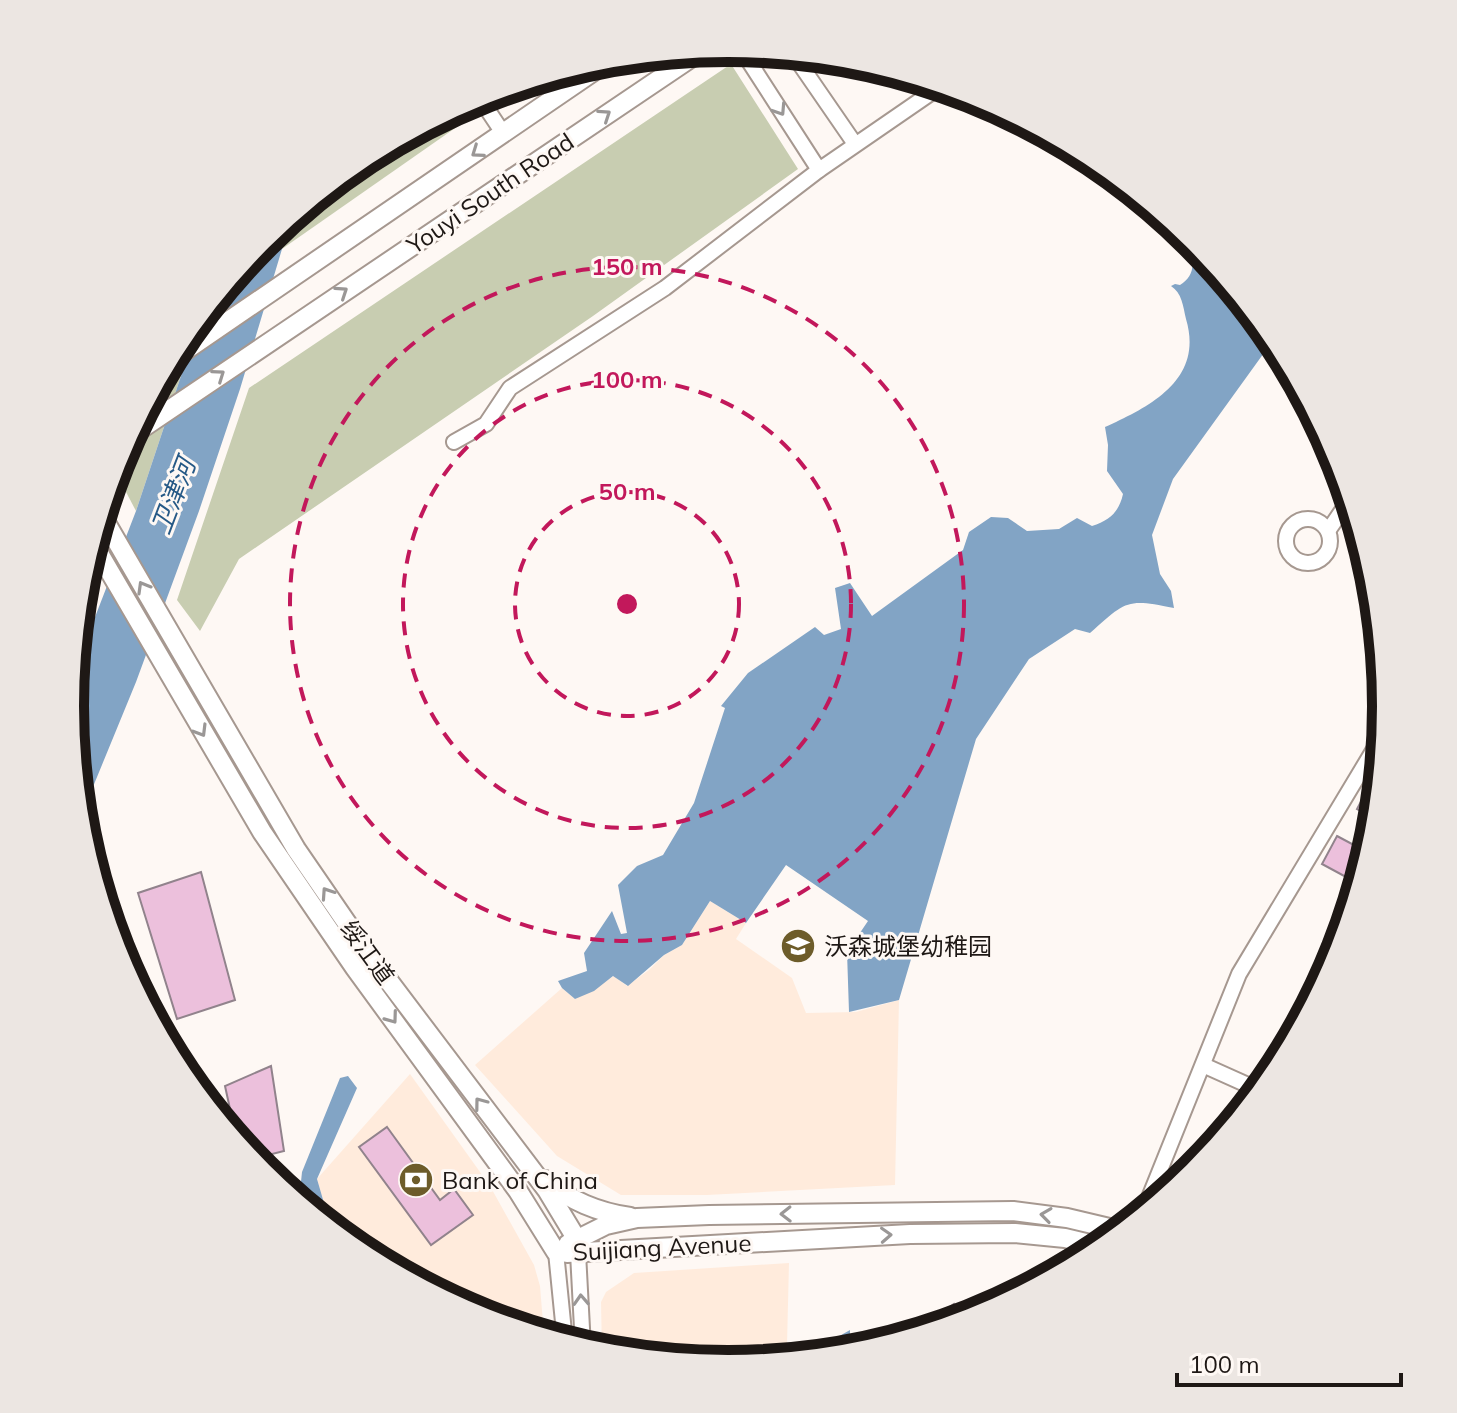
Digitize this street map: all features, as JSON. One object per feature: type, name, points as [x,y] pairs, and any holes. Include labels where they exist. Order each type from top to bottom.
[{"type":"main road","name":"Youyi South Road","points":[[149,423],[683,63]]},
{"type":"main road","name":"Youyi South Road","points":[[196,343],[582,79]]},
{"type":"main road","name":"绥江道","points":[[109,530],[296,849],[366,951],[547,1190],[577,1246]]},
{"type":"main road","name":"绥江道","points":[[102,558],[248,810],[296,884],[518,1191],[556,1252]]},
{"type":"main road","points":[[527,1165],[577,1202],[637,1218]]},
{"type":"main road","points":[[518,1191],[577,1246]]},
{"type":"main road","name":"Suijiang Avenue","points":[[577,1246],[606,1225],[637,1218],[1013,1211],[1067,1218],[1107,1228]]},
{"type":"main road","name":"Suijiang Avenue","points":[[556,1252],[577,1246],[640,1249],[910,1234],[1015,1233],[1086,1243]]},
{"type":"street","points":[[750,63],[819,170]]},
{"type":"street","points":[[802,67],[855,144]]},
{"type":"street","points":[[454,442],[486,424],[510,388],[665,288],[819,170],[929,94]]},
{"type":"street","points":[[487,109],[503,133]]},
{"type":"street","points":[[1328,531],[1342,510]]},
{"type":"street","points":[[1151,1193],[1239,974],[1371,754]]},
{"type":"street","points":[[1203,1065],[1249,1086]]},
{"type":"street","points":[[577,1246],[582,1334]]},
{"type":"street","points":[[556,1252],[564,1329]]},
{"type":"shaded area","points":[[710,901],[746,923],[736,939],[792,978],[806,1013],[856,1012],[899,1000],[895,1185],[707,1195],[621,1195],[557,1156],[475,1065],[562,988],[575,999],[614,976],[627,986],[664,955],[682,945]]},
{"type":"shaded area","points":[[410,1074],[490,1186],[534,1265],[540,1286],[543,1323],[443,1285],[370,1242],[344,1223],[324,1203],[317,1179]]},
{"type":"shaded area","points":[[789,1263],[787,1345],[771,1350],[686,1350],[602,1339],[601,1302],[606,1292],[634,1273]]},
{"type":"green space","points":[[731,64],[798,169],[593,316],[239,559],[200,631],[177,600],[249,388]]},
{"type":"green space","points":[[476,114],[282,249],[289,236],[304,222],[370,171],[406,148]]},
{"type":"green space","points":[[187,357],[136,511],[123,486],[150,421]]},
{"type":"water","name":"卫津河","points":[[289,236],[282,249],[199,511],[136,682],[90,793],[84,706],[89,634],[136,511],[187,357],[217,314]]},
{"type":"water","points":[[1192,260],[1240,314],[1266,351],[1173,479],[1152,535],[1160,574],[1171,591],[1174,608],[1146,603],[1128,605],[1090,633],[1075,629],[1029,659],[976,739],[899,1000],[849,1012],[847,952],[868,921],[786,865],[746,923],[710,901],[682,945],[664,955],[628,986],[613,976],[594,991],[575,999],[562,988],[558,981],[587,971],[584,953],[612,911],[621,934],[627,933],[618,885],[637,866],[663,855],[694,803],[725,708],[721,706],[748,673],[815,627],[824,635],[841,629],[835,588],[850,583],[872,616],[963,550],[969,532],[991,517],[1008,518],[1027,531],[1059,529],[1077,518],[1092,526],[1113,514],[1123,494],[1107,471],[1105,427],[1156,399],[1170,388],[1180,374],[1190,340],[1182,300],[1171,286],[1180,285],[1192,270]]},
{"type":"water","points":[[348,1076],[357,1088],[317,1179],[324,1203],[342,1222],[300,1188],[302,1172],[340,1078]]},
{"type":"water","points":[[850,1330],[850,1340],[827,1343]]},
{"type":"building","points":[[1367,790],[1364,813],[1357,809]]},
{"type":"building","points":[[1337,836],[1357,847],[1349,879],[1322,864]]},
{"type":"building","points":[[201,872],[235,1000],[177,1019],[138,893]]},
{"type":"building","points":[[271,1066],[284,1151],[267,1155],[244,1131],[232,1116],[225,1086]]},
{"type":"building","points":[[387,1127],[440,1200],[454,1189],[473,1215],[431,1245],[359,1147]]},
{"type":"building","points":[[954,1304],[957,1309],[936,1317]]},
{"type":"place","name":"沃森城堡幼稚园","points":[[798,946]]},
{"type":"place","name":"Bank of China","points":[[416,1180]]}]
